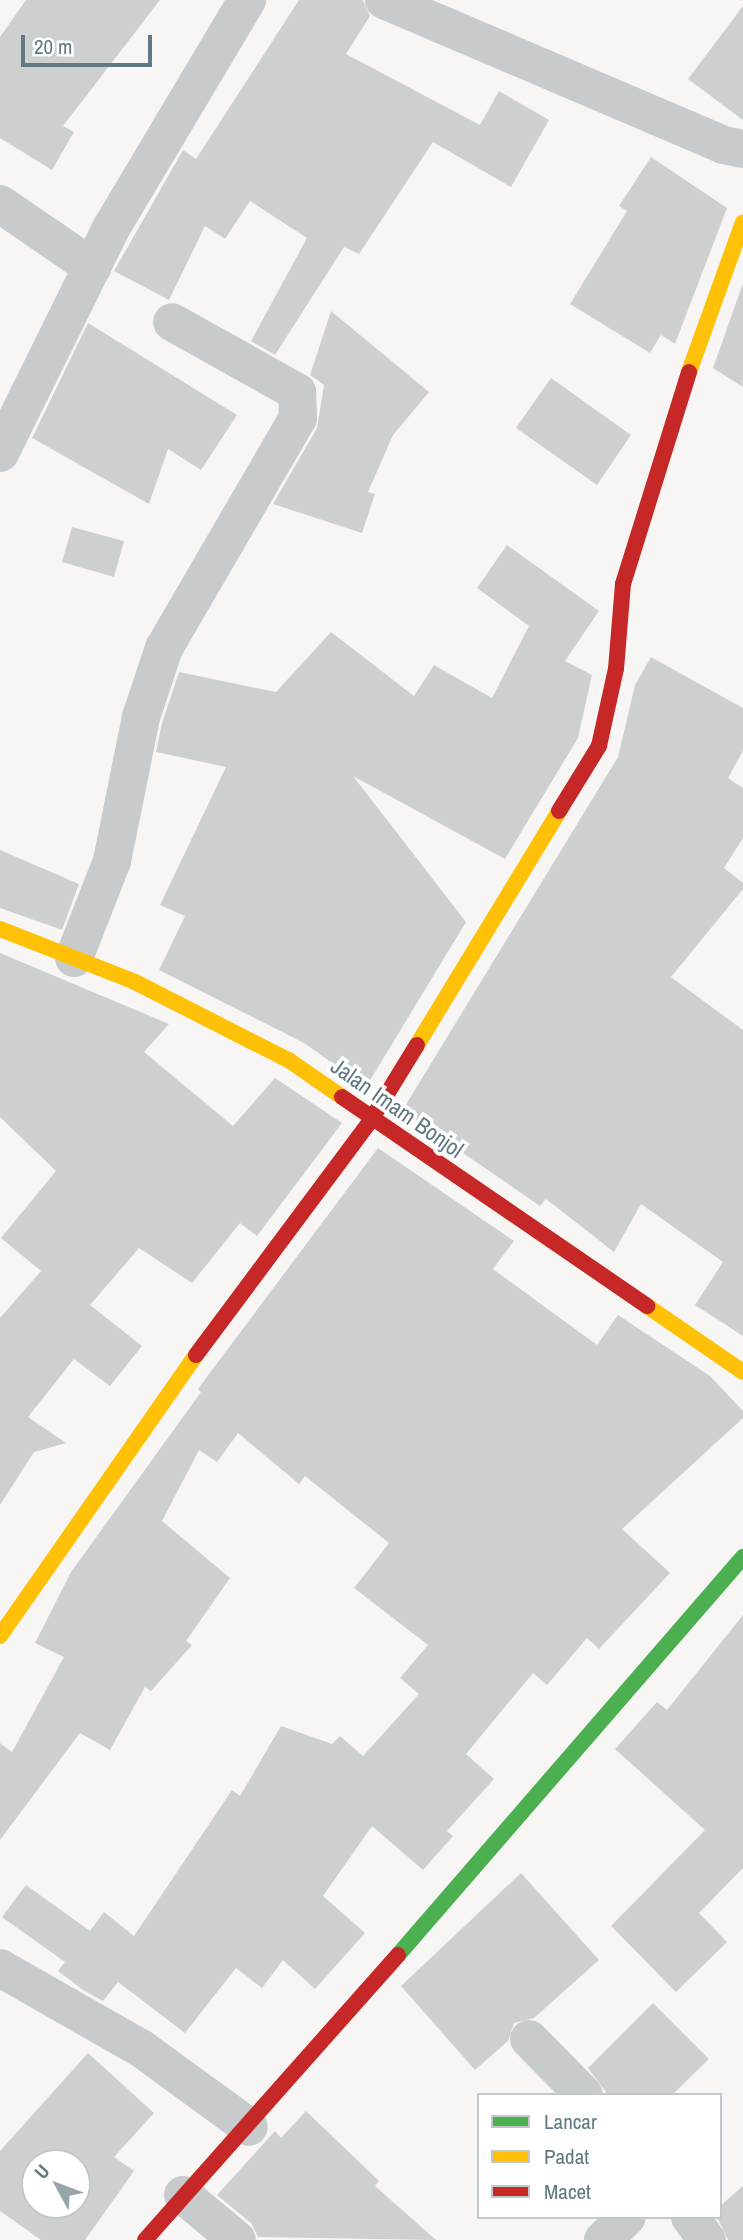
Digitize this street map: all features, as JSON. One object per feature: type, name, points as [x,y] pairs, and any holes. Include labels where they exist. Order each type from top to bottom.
[{"type":"street","points":[[0,453],[92,267],[247,0]]},
{"type":"street","points":[[384,0],[724,145],[743,149]]},
{"type":"street","points":[[0,204],[92,267]]},
{"type":"street","points":[[0,1636],[188,1365],[371,1120],[598,746],[616,669],[623,584],[705,320],[743,222]]},
{"type":"street","points":[[74,958],[112,861],[141,717],[164,648],[298,418],[297,392],[172,322]]},
{"type":"street","name":"Jalan Imam Bonjol","points":[[0,929],[135,982],[290,1061],[371,1120],[743,1372]]},
{"type":"street","points":[[145,2240],[183,2194],[249,2127],[743,1557]]},
{"type":"street","points":[[0,1968],[142,2049],[249,2127]]},
{"type":"street","points":[[529,2039],[582,2093]]},
{"type":"street","points":[[183,2194],[237,2240]]},
{"type":"street","points":[[603,2240],[625,2219]]},
{"type":"street","points":[[691,2219],[707,2240]]},
{"type":"building","points":[[26,0],[160,0],[63,126],[74,132],[52,170],[0,138],[0,37]]},
{"type":"building","points":[[299,0],[363,0],[370,16],[346,54],[480,125],[499,91],[549,120],[511,187],[433,142],[359,254],[344,247],[275,355],[251,341],[307,238],[250,201],[225,239],[205,226],[169,300],[114,271],[183,150],[196,159]]},
{"type":"building","points":[[743,6],[743,120],[688,79]]},
{"type":"building","points":[[651,157],[727,208],[675,344],[661,335],[650,353],[570,304],[627,211],[619,206]]},
{"type":"building","points":[[743,283],[743,387],[713,368]]},
{"type":"building","points":[[331,311],[429,392],[393,435],[368,492],[375,494],[362,533],[273,504],[317,428],[324,385],[310,375]]},
{"type":"building","points":[[88,323],[237,415],[201,470],[168,449],[149,504],[32,438]]},
{"type":"building","points":[[551,378],[631,435],[597,485],[516,428]]},
{"type":"building","points":[[72,527],[124,541],[114,577],[62,562]]},
{"type":"building","points":[[507,545],[599,611],[565,661],[592,675],[578,738],[505,859],[353,776],[466,922],[366,1087],[304,1043],[159,970],[185,916],[160,905],[226,767],[156,752],[162,723],[179,672],[276,692],[331,632],[414,696],[434,665],[492,698],[529,626],[477,588]]},
{"type":"building","points":[[651,657],[743,708],[743,751],[728,778],[743,788],[743,838],[724,868],[743,883],[743,889],[671,977],[743,1030],[743,1336],[695,1305],[723,1262],[641,1204],[614,1252],[546,1199],[540,1206],[402,1111],[618,757],[635,685]]},
{"type":"building","points":[[0,850],[79,884],[62,930],[0,908]]},
{"type":"building","points":[[0,953],[169,1024],[144,1052],[233,1126],[275,1078],[342,1123],[257,1236],[240,1223],[192,1283],[139,1248],[90,1305],[142,1346],[110,1386],[74,1359],[28,1417],[66,1443],[34,1452],[0,1505],[0,1318],[41,1271],[1,1238],[56,1171],[0,1117]]},
{"type":"building","points":[[378,1148],[514,1241],[493,1269],[597,1345],[618,1315],[710,1376],[743,1411],[743,1418],[622,1529],[670,1573],[599,1649],[587,1638],[547,1685],[533,1673],[466,1754],[494,1779],[447,1831],[453,1836],[423,1870],[372,1826],[323,1896],[365,1933],[315,1989],[283,1960],[262,1988],[236,1968],[185,2033],[118,1982],[103,2001],[83,1990],[58,1971],[65,1962],[2,1917],[26,1885],[90,1931],[104,1912],[134,1936],[232,1790],[240,1796],[281,1726],[332,1744],[340,1736],[363,1756],[419,1694],[400,1678],[428,1645],[354,1588],[389,1543],[305,1476],[299,1484],[238,1433],[217,1462],[199,1450],[162,1521],[230,1578],[186,1641],[192,1645],[151,1691],[145,1687],[110,1750],[80,1733],[0,1840],[0,1743],[12,1752],[64,1657],[35,1643],[71,1572],[201,1392],[198,1389]]},
{"type":"building","points":[[743,1615],[743,1868],[699,1913],[727,1942],[676,1992],[611,1926],[705,1830],[615,1749],[657,1702],[667,1710]]},
{"type":"building","points":[[521,1873],[599,1960],[534,2018],[514,2023],[508,2041],[475,2070],[401,1986]]},
{"type":"building","points":[[653,2003],[709,2059],[674,2093],[607,2093],[588,2068]]},
{"type":"building","points":[[88,2053],[154,2113],[114,2157],[134,2171],[85,2240],[41,2240],[0,2211],[0,2151]]},
{"type":"building","points":[[306,2111],[379,2181],[375,2186],[436,2240],[258,2237],[251,2223],[217,2195],[275,2131],[281,2138]]},
{"type":"building","points":[[743,2186],[743,2240],[728,2240],[718,2219],[722,2219],[722,2204]]},
{"type":"traffic: fast","points":[[398,1955],[743,1557]]},
{"type":"traffic: slow","points":[[689,372],[743,222]]},
{"type":"traffic: slow","points":[[417,1045],[559,811]]},
{"type":"traffic: slow","points":[[0,929],[135,982],[290,1061],[342,1097]]},
{"type":"traffic: slow","points":[[647,1306],[743,1372]]},
{"type":"traffic: slow","points":[[0,1636],[196,1355]]},
{"type":"traffic: jam","points":[[559,811],[599,746],[616,669],[623,584],[689,372]]},
{"type":"traffic: jam","points":[[196,1355],[371,1120],[417,1045]]},
{"type":"traffic: jam","points":[[342,1097],[647,1306]]},
{"type":"traffic: jam","points":[[145,2240],[398,1955]]}]
